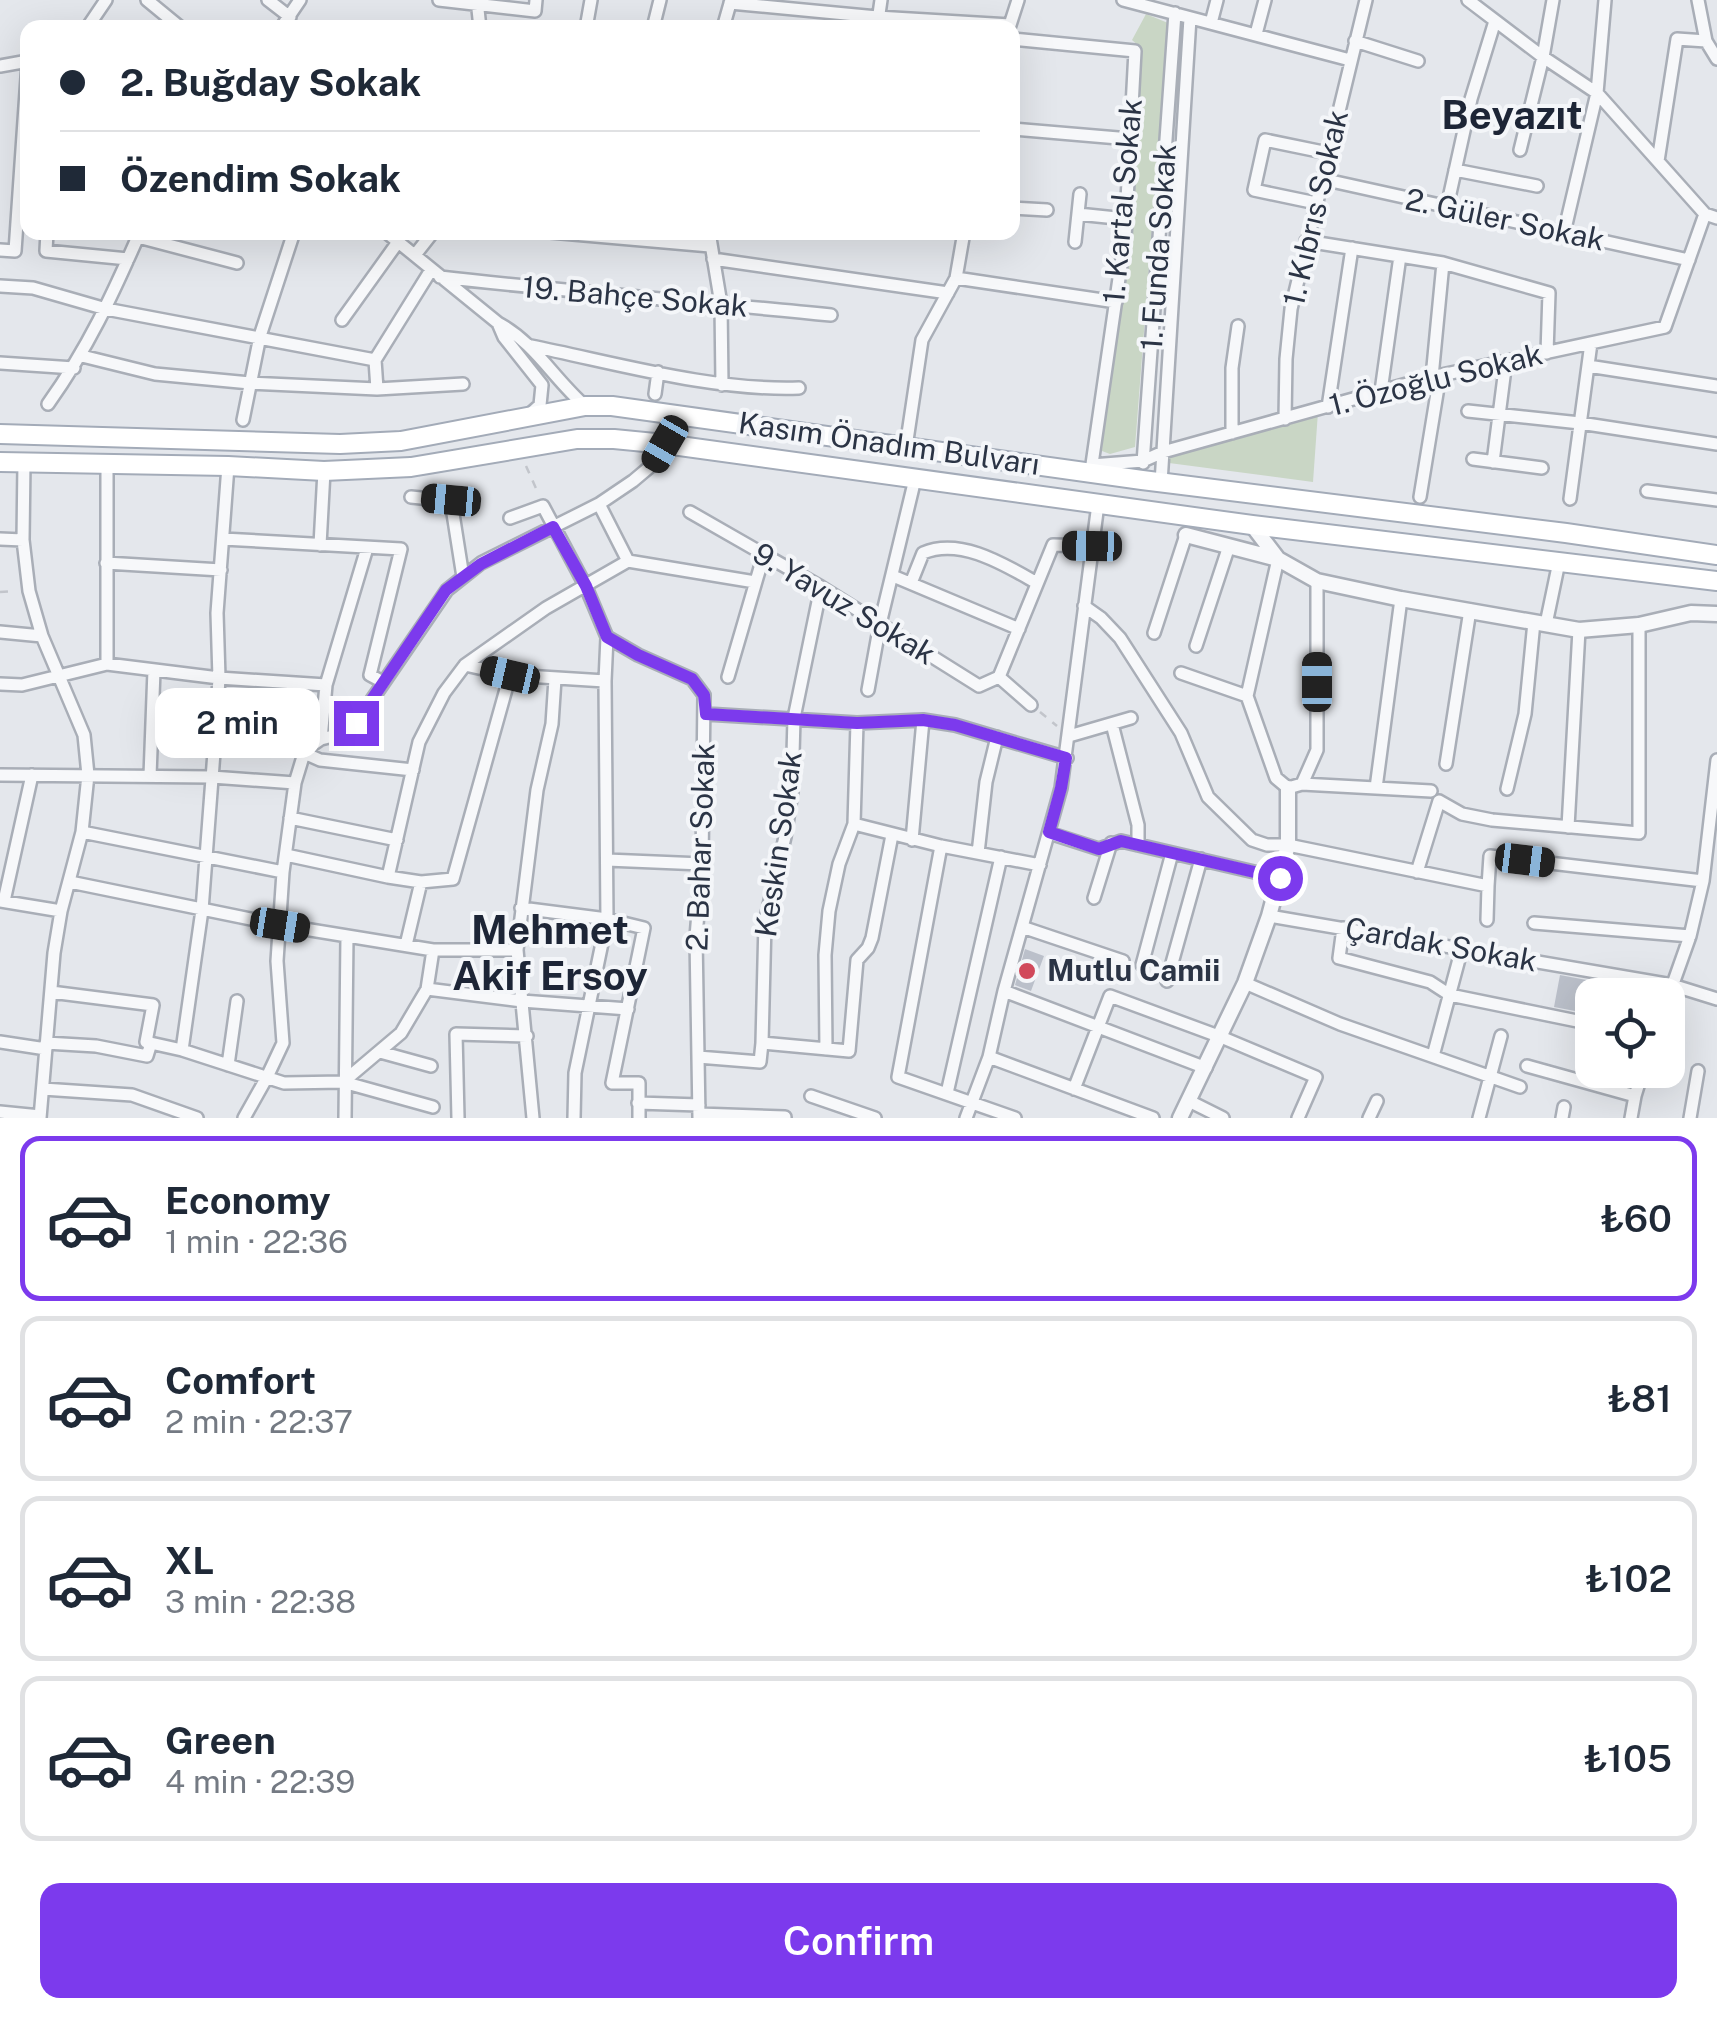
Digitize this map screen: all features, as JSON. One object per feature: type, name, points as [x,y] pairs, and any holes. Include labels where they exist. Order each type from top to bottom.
[{"type":"main road","name":"Kasım Önadım Bulvarı","points":[[0,434],[340,444],[401,441],[585,406],[612,406],[1092,469],[1161,483],[1717,554]]},
{"type":"main road","name":"Kasım Önadım Bulvarı","points":[[0,462],[324,471],[411,467],[578,439],[614,439],[1252,525],[1717,581]]},
{"type":"street","points":[[147,0],[171,20]]},
{"type":"street","points":[[268,0],[284,20]]},
{"type":"street","points":[[439,0],[536,6]]},
{"type":"street","points":[[1122,0],[1350,60]]},
{"type":"street","points":[[1211,23],[1217,0]]},
{"type":"street","points":[[1256,34],[1266,0]]},
{"type":"street","name":"1. Kıbrıs Sokak","points":[[1285,419],[1291,309],[1366,0]]},
{"type":"street","points":[[1468,0],[1597,93],[1658,161],[1714,215]]},
{"type":"street","points":[[1520,150],[1553,0]]},
{"type":"street","points":[[1564,233],[1597,93],[1606,0]]},
{"type":"street","points":[[1698,0],[1706,41],[1717,58]]},
{"type":"street","points":[[731,1],[863,20]]},
{"type":"street","name":"1. Funda Sokak","points":[[1142,480],[1175,14]]},
{"type":"street","name":"1. Funda Sokak","points":[[1161,483],[1190,18]]},
{"type":"street","points":[[1447,207],[1471,99],[1495,21]]},
{"type":"street","points":[[1658,161],[1677,39],[1706,41]]},
{"type":"street","name":"1. Kartal Sokak","points":[[1020,40],[1135,51],[1126,219],[1092,469]]},
{"type":"street","points":[[1355,41],[1418,61]]},
{"type":"street","points":[[1020,130],[1130,139]]},
{"type":"street","points":[[1316,203],[1254,190],[1266,140],[1328,152]]},
{"type":"street","points":[[1455,170],[1536,186]]},
{"type":"street","points":[[0,250],[15,251],[20,178]]},
{"type":"street","name":"2. Güler Sokak","points":[[1322,179],[1688,260]]},
{"type":"street","points":[[1075,242],[1080,194]]},
{"type":"street","points":[[1020,208],[1047,210]]},
{"type":"street","points":[[1078,214],[1126,219]]},
{"type":"street","name":"1. Özoğlu Sokak","points":[[1092,469],[1143,461],[1162,452],[1436,376],[1665,327],[1688,260],[1714,215]]},
{"type":"street","points":[[47,240],[46,250],[128,259]]},
{"type":"street","points":[[48,404],[82,356],[137,240]]},
{"type":"street","points":[[156,240],[237,263]]},
{"type":"street","points":[[243,420],[260,336],[291,240]]},
{"type":"street","points":[[395,240],[498,323],[516,333],[585,406]]},
{"type":"street","points":[[415,255],[427,240]]},
{"type":"street","points":[[642,240],[711,246],[948,292]]},
{"type":"street","points":[[906,447],[922,340],[956,278],[963,240]]},
{"type":"street","points":[[1306,241],[1444,263],[1549,292],[1547,352]]},
{"type":"street","points":[[342,320],[398,242]]},
{"type":"street","points":[[711,246],[720,304],[722,385]]},
{"type":"street","points":[[1328,407],[1352,248]]},
{"type":"street","points":[[1381,391],[1400,256]]},
{"type":"street","points":[[1420,497],[1436,376],[1444,263]]},
{"type":"street","points":[[376,389],[375,360],[436,274]]},
{"type":"street","name":"19. Bahçe Sokak","points":[[436,274],[583,293],[831,316]]},
{"type":"street","points":[[956,278],[1116,302]]},
{"type":"street","points":[[0,286],[33,288],[106,309],[375,360]]},
{"type":"street","points":[[498,323],[504,337],[542,385],[540,405],[521,418]]},
{"type":"street","points":[[1232,433],[1232,368],[1238,326]]},
{"type":"street","points":[[1570,499],[1592,343]]},
{"type":"street","points":[[530,346],[722,385],[764,390],[799,388]]},
{"type":"street","points":[[82,356],[155,374],[250,382],[376,389],[463,384]]},
{"type":"street","points":[[1493,462],[1506,361]]},
{"type":"street","points":[[0,363],[74,368]]},
{"type":"street","points":[[1588,366],[1717,386]]},
{"type":"street","points":[[654,394],[658,372]]},
{"type":"street","points":[[1468,411],[1717,444]]},
{"type":"street","points":[[244,1118],[283,1043],[277,960],[283,872],[295,782],[305,750],[356,723],[446,590],[481,564],[599,504],[652,465],[665,444]]},
{"type":"street","points":[[1473,459],[1542,468]]},
{"type":"street","points":[[0,1112],[40,1117],[54,952],[82,832],[88,774],[84,735],[42,636],[29,591],[23,540],[24,462]]},
{"type":"street","points":[[107,464],[107,664]]},
{"type":"street","points":[[182,1050],[202,910],[219,678],[216,612],[228,466]]},
{"type":"street","points":[[320,545],[324,471]]},
{"type":"street","points":[[868,690],[915,479]]},
{"type":"street","points":[[1647,491],[1717,500]]},
{"type":"street","points":[[411,497],[451,500],[463,577]]},
{"type":"street","points":[[599,504],[628,561]]},
{"type":"street","points":[[966,1118],[989,1057],[1061,788],[1098,504]]},
{"type":"street","points":[[510,518],[544,506],[586,586],[607,637],[607,920],[576,1072],[574,1118]]},
{"type":"street","name":"9. Yavuz Sokak","points":[[690,512],[822,587],[978,686],[999,678]]},
{"type":"street","points":[[1252,525],[1278,560],[1247,696],[1276,778],[1295,786],[1376,788],[1435,796],[1462,814],[1639,833],[1638,625]]},
{"type":"street","points":[[1154,633],[1186,535],[1278,560],[1316,581],[1578,630],[1638,625],[1692,612],[1717,614]]},
{"type":"street","points":[[0,538],[23,540]]},
{"type":"street","points":[[223,539],[401,550],[370,675],[383,682]]},
{"type":"street","points":[[1032,704],[999,678],[1053,545],[1092,546]]},
{"type":"street","points":[[1196,646],[1229,546]]},
{"type":"street","points":[[321,739],[326,685],[367,548]]},
{"type":"street","points":[[911,583],[923,553],[934,549],[964,551],[999,561],[1037,584]]},
{"type":"street","points":[[728,676],[764,554]]},
{"type":"street","points":[[388,877],[419,742],[444,693],[465,665],[546,608],[628,561],[755,582]]},
{"type":"street","points":[[1507,789],[1525,714],[1540,623],[1559,562]]},
{"type":"street","points":[[106,563],[221,570]]},
{"type":"street","points":[[892,576],[1018,629]]},
{"type":"street","points":[[1180,1118],[1245,984],[1280,878],[1295,786],[1317,750],[1316,581]]},
{"type":"street","name":"Keskin Sokak","points":[[762,1044],[765,922],[792,792],[794,718],[822,587]]},
{"type":"street","points":[[1376,788],[1401,598]]},
{"type":"street","points":[[1084,606],[1120,638],[1182,733],[1208,797],[1252,840],[1488,886]]},
{"type":"street","points":[[1446,764],[1470,610]]},
{"type":"street","points":[[1568,827],[1578,630]]},
{"type":"street","points":[[0,632],[42,636]]},
{"type":"street","name":"2. Bahar Sokak","points":[[607,637],[692,679],[704,695],[702,864],[696,937],[699,1112]]},
{"type":"street","points":[[0,684],[22,685],[107,664],[219,678],[326,685]]},
{"type":"street","points":[[465,665],[510,675],[604,681]]},
{"type":"street","points":[[150,776],[154,670]]},
{"type":"street","points":[[1181,673],[1247,696]]},
{"type":"street","points":[[286,855],[421,882],[454,879],[510,675]]},
{"type":"street","points":[[533,1118],[517,950],[536,790],[552,724],[555,679]]},
{"type":"street","points":[[706,714],[857,723],[923,720],[955,725],[1066,758]]},
{"type":"street","points":[[1069,736],[1130,718]]},
{"type":"street","points":[[912,840],[923,720]]},
{"type":"street","points":[[826,1049],[825,955],[829,911],[838,864],[854,824],[857,723]]},
{"type":"street","points":[[1112,724],[1138,824],[1138,845]]},
{"type":"street","points":[[216,726],[321,739]]},
{"type":"street","points":[[978,853],[986,782],[997,737]]},
{"type":"street","points":[[305,750],[320,760],[413,770]]},
{"type":"street","points":[[1675,978],[1703,881],[1712,864],[1717,760]]},
{"type":"street","points":[[0,774],[295,782]]},
{"type":"street","points":[[32,775],[2,901],[61,912]]},
{"type":"street","points":[[1417,872],[1435,796]]},
{"type":"street","points":[[290,818],[396,840]]},
{"type":"street","points":[[854,824],[912,840],[1040,865]]},
{"type":"street","points":[[82,832],[283,872]]},
{"type":"street","points":[[1049,832],[1099,849],[1121,841],[1280,878]]},
{"type":"street","points":[[698,1058],[760,1062],[762,1044],[849,1050],[857,960],[872,938],[892,835]]},
{"type":"street","points":[[1094,898],[1111,844]]},
{"type":"street","points":[[941,846],[898,1077],[1015,1118]]},
{"type":"street","points":[[1142,964],[1172,853]]},
{"type":"street","points":[[1487,920],[1490,856],[1703,881]]},
{"type":"street","points":[[947,1093],[1000,858]]},
{"type":"street","points":[[1167,981],[1201,859]]},
{"type":"street","points":[[607,860],[702,864]]},
{"type":"street","points":[[70,882],[280,925],[432,950],[517,950]]},
{"type":"street","points":[[406,946],[421,882]]},
{"type":"street","points":[[521,908],[644,928],[612,1083],[640,1083],[638,1118]]},
{"type":"street","name":"Çardak Sokak","points":[[1270,916],[1462,948],[1607,978]]},
{"type":"street","points":[[1534,923],[1690,936]]},
{"type":"street","points":[[1022,926],[1124,961]]},
{"type":"street","points":[[1342,928],[1339,958],[1430,982],[1450,995],[1575,1021]]},
{"type":"street","points":[[345,1118],[347,936]]},
{"type":"street","points":[[1432,1056],[1462,948]]},
{"type":"street","points":[[344,1082],[400,1033],[427,989],[432,950]]},
{"type":"street","points":[[1245,984],[1340,1024],[1520,1087]]},
{"type":"street","points":[[427,989],[628,1009]]},
{"type":"street","points":[[1004,991],[1206,1068]]},
{"type":"street","points":[[0,1042],[96,1046],[147,1056],[153,1005],[51,992]]},
{"type":"street","name":"Çardak Sokak","points":[[1685,992],[1716,995]]},
{"type":"street","points":[[1074,1088],[1110,996],[1316,1077],[1298,1118]]},
{"type":"street","points":[[228,1065],[237,1002]]},
{"type":"street","points":[[458,1118],[456,1034],[527,1036]]},
{"type":"street","points":[[1479,1118],[1501,1036]]},
{"type":"street","points":[[149,1042],[284,1083],[344,1082],[432,1107]]},
{"type":"street","points":[[380,1052],[431,1066]]},
{"type":"street","points":[[989,1057],[1154,1118]]},
{"type":"street","points":[[1526,1066],[1634,1096]]},
{"type":"street","points":[[1690,1118],[1698,1071]]},
{"type":"street","points":[[43,1088],[132,1096],[197,1118]]},
{"type":"street","points":[[1632,1118],[1637,1088]]},
{"type":"street","points":[[811,1096],[876,1118]]},
{"type":"street","points":[[1369,1118],[1377,1100]]},
{"type":"street","points":[[1189,1101],[1223,1118]]},
{"type":"street","points":[[638,1103],[699,1112],[785,1117]]},
{"type":"path","points":[[525,464],[544,506]]},
{"type":"path","points":[[0,592],[29,591]]},
{"type":"path","points":[[1032,704],[1069,736]]},
{"type":"green space","points":[[1146,14],[1168,23],[1135,447],[1110,454],[1102,451],[1103,432],[1132,214],[1141,48],[1132,40]]},
{"type":"green space","points":[[1318,412],[1313,482],[1169,463],[1162,455]]},
{"type":"building","name":"Mutlu Camii","points":[[1025,949],[1044,956],[1031,991],[1015,985]]},
{"type":"building","points":[[1560,975],[1576,978],[1575,1011],[1554,1007]]},
{"type":"place","name":"Mutlu Camii","points":[[1027,971]]},
{"type":"district","name":"Beyazıt","points":[[1512,115]]},
{"type":"district","name":"Mehmet Akif Ersoy","points":[[550,953]]},
{"type":"route","points":[[356,723],[446,590],[481,564],[553,527],[586,586],[607,637],[692,679],[704,695],[706,714],[857,723],[923,720],[955,725],[1066,758],[1049,832],[1099,849],[1121,841],[1280,878]]}]
